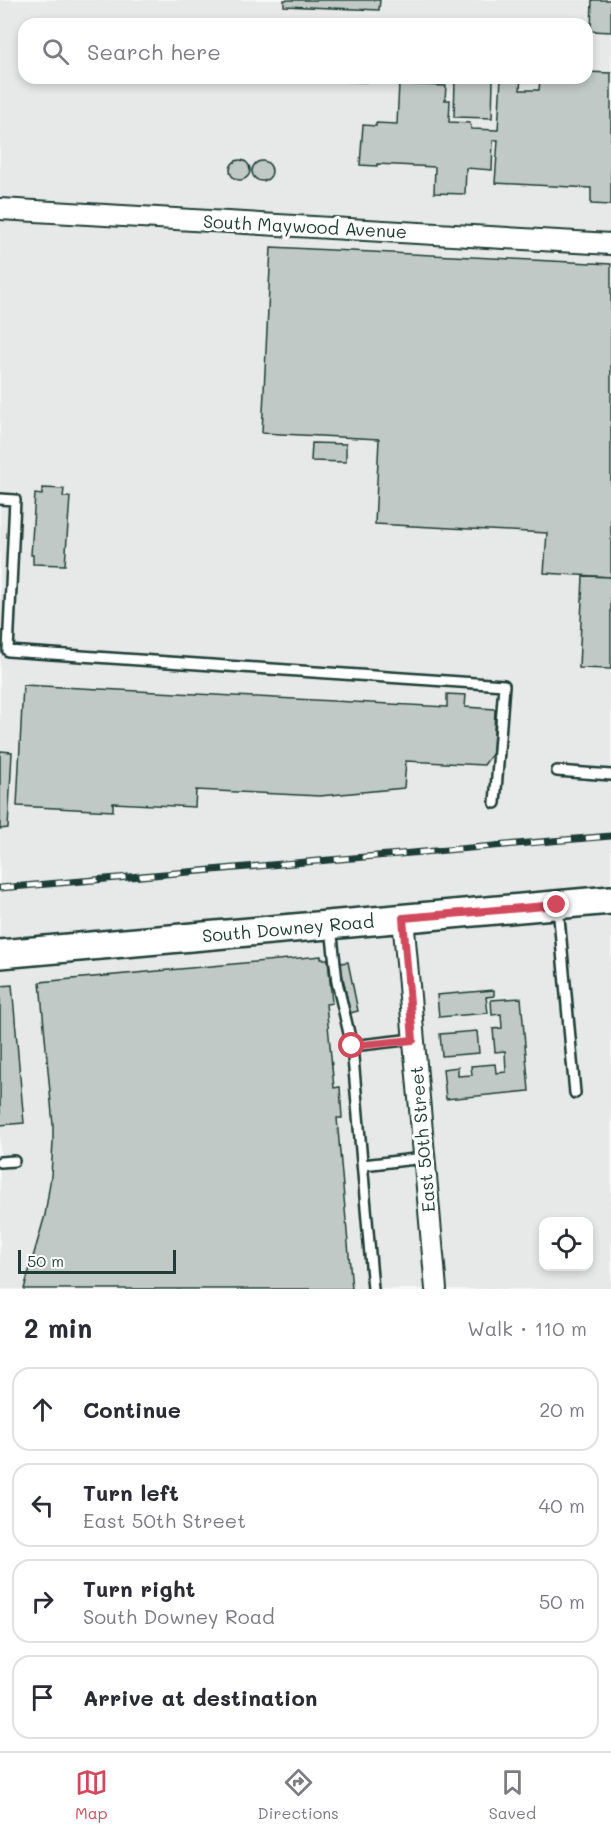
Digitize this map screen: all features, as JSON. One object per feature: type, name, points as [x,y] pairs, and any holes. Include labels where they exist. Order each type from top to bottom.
[{"type":"main road","name":"South Downey Road","points":[[0,954],[611,900]]},
{"type":"street","name":"South Maywood Avenue","points":[[0,209],[611,244]]},
{"type":"street","name":"East 50th Street","points":[[403,918],[436,1289]]},
{"type":"lane","points":[[0,499],[15,500],[8,651],[504,686],[495,803]]},
{"type":"lane","points":[[557,771],[611,775]]},
{"type":"lane","points":[[557,905],[575,1093]]},
{"type":"lane","points":[[331,925],[337,982],[352,1046],[373,1289]]},
{"type":"lane","points":[[352,1046],[413,1040]]},
{"type":"lane","points":[[363,1165],[424,1158]]},
{"type":"lane","points":[[0,1162],[14,1161]]},
{"type":"shaded area","points":[[0,0],[611,0],[611,1289],[0,1289]]},
{"type":"building","points":[[284,0],[380,0],[379,10],[284,6]]},
{"type":"building","points":[[592,0],[611,0],[611,32],[593,31]]},
{"type":"building","points":[[593,72],[611,73],[611,205],[591,204],[591,188],[495,183],[498,140],[493,140],[492,170],[466,168],[465,194],[434,193],[435,167],[360,165],[363,125],[397,124],[399,84],[446,86],[445,100],[450,100],[449,122],[470,123],[471,129],[498,130],[501,84],[520,84],[520,90],[539,90],[540,84],[593,84]]},
{"type":"building","points":[[455,84],[493,84],[492,118],[454,117]]},
{"type":"building","points":[[236,160],[244,160],[250,166],[250,174],[244,180],[236,180],[230,174],[230,166]]},
{"type":"building","points":[[258,161],[266,161],[272,167],[272,175],[266,181],[258,181],[252,175],[252,167]]},
{"type":"building","points":[[271,247],[611,264],[611,577],[544,573],[547,533],[375,524],[379,439],[262,433]]},
{"type":"building","points":[[312,443],[346,444],[346,462],[311,461]]},
{"type":"building","points":[[42,488],[64,489],[63,497],[70,497],[65,565],[33,564],[33,555],[31,555],[35,494],[42,495]]},
{"type":"building","points":[[583,576],[611,577],[611,669],[579,668]]},
{"type":"building","points":[[23,685],[447,707],[447,694],[466,695],[465,707],[495,709],[493,753],[484,765],[406,761],[404,788],[320,796],[196,790],[195,807],[113,803],[113,811],[17,806]]},
{"type":"building","points":[[0,751],[12,752],[8,828],[0,829]]},
{"type":"building","points":[[321,956],[321,959],[328,959],[332,1003],[326,1004],[334,1088],[340,1087],[342,1118],[337,1118],[352,1289],[24,1289],[45,1215],[53,1142],[40,982]]},
{"type":"building","points":[[348,962],[358,1011],[350,1013],[340,963]]},
{"type":"building","points":[[12,985],[24,1123],[0,1125],[0,986]]},
{"type":"building","points":[[494,990],[494,996],[486,997],[488,1013],[439,1017],[437,995]]},
{"type":"building","points":[[521,998],[529,1091],[446,1099],[443,1069],[458,1067],[458,1076],[472,1075],[471,1066],[495,1064],[496,1073],[506,1072],[505,1051],[495,1052],[493,1029],[502,1028],[501,1014],[492,1015],[491,1000]]},
{"type":"building","points":[[477,1031],[479,1053],[442,1056],[440,1034]]},
{"type":"railway","points":[[0,888],[611,836]]},
{"type":"route","points":[[352,1046],[413,1040],[403,918],[557,905]]}]
